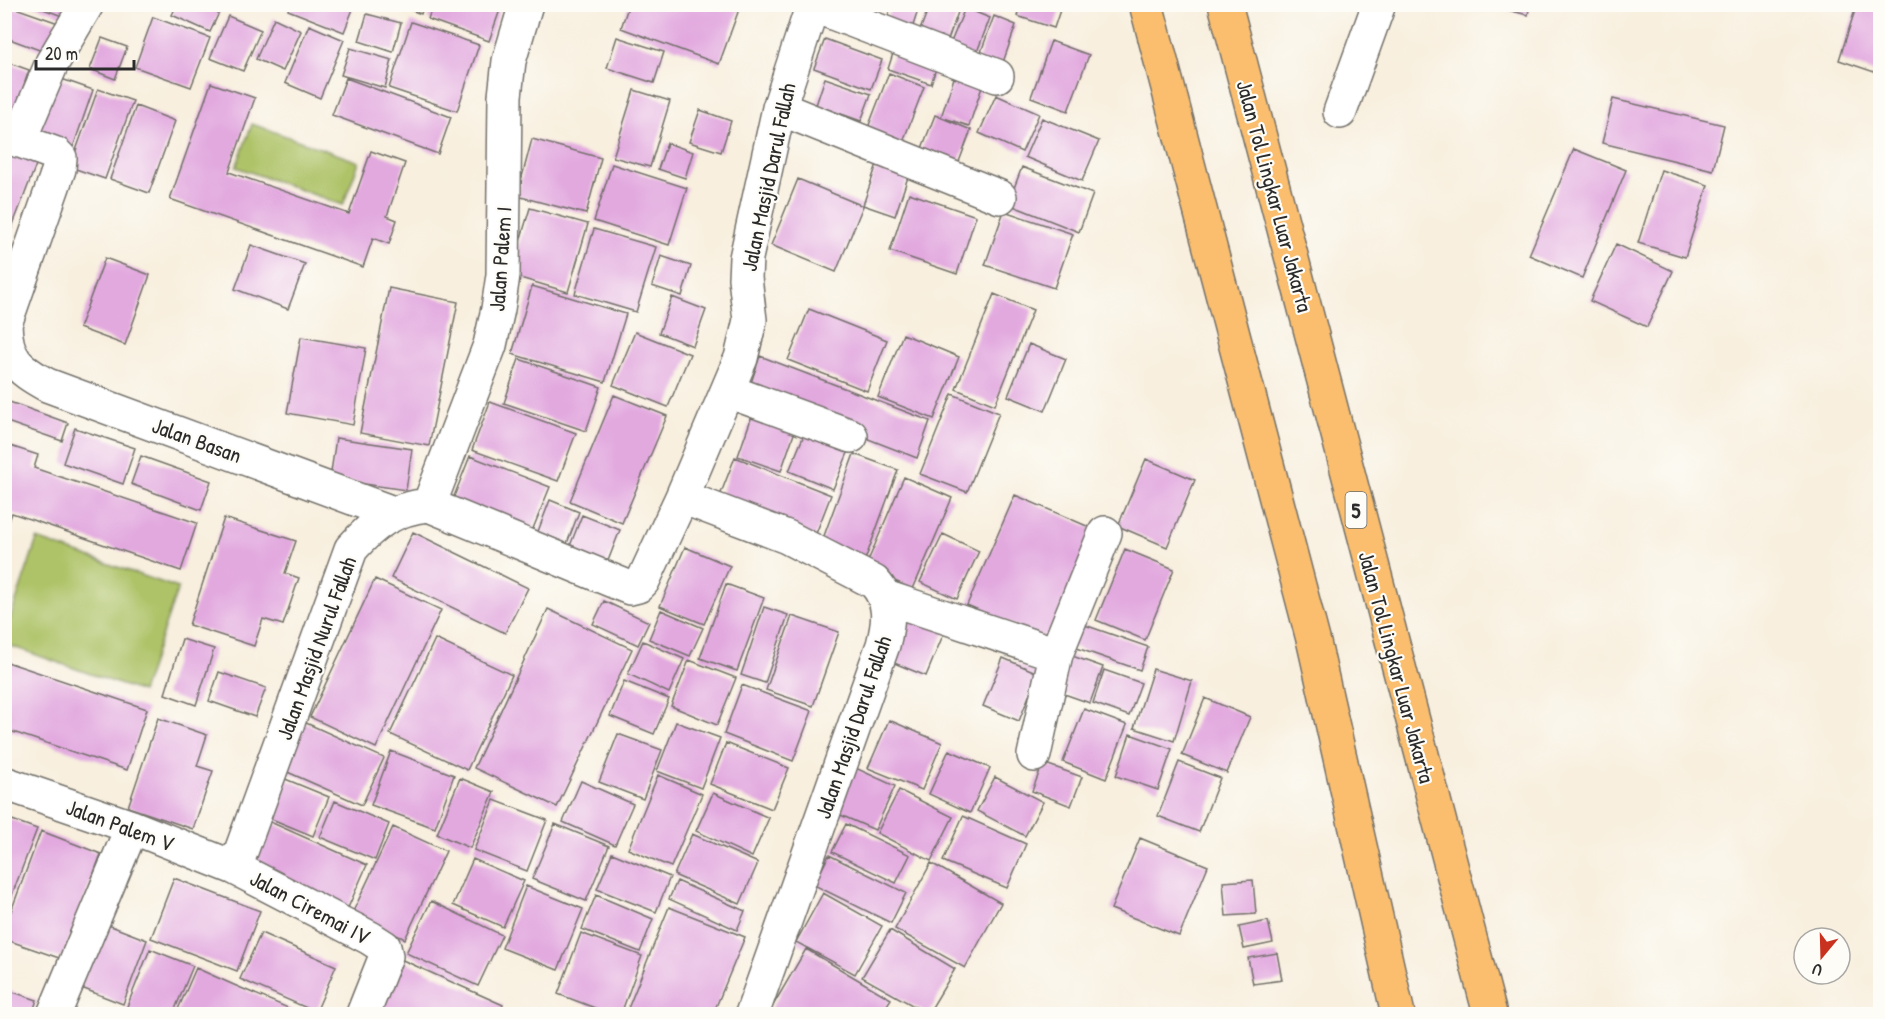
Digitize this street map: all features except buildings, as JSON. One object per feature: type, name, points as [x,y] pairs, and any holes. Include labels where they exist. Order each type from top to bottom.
[{"type":"highway","points":[[1146,4],[1314,643],[1398,1014]]},
{"type":"highway","name":"Jalan Tol Lingkar Luar Jakarta","points":[[1225,4],[1490,1014]]},
{"type":"street","points":[[7,352],[5,324],[15,258],[59,169],[60,158],[56,154],[12,138],[87,4]]},
{"type":"street","name":"Jalan Palem I","points":[[429,505],[490,345],[498,309],[503,274],[505,96],[509,61],[526,4]]},
{"type":"street","points":[[1340,112],[1379,4]]},
{"type":"street","points":[[813,5],[997,76]]},
{"type":"street","name":"Jalan Masjid Darul Fallah","points":[[682,497],[741,358],[750,320],[745,278],[746,258],[779,108],[813,5]]},
{"type":"street","points":[[779,108],[1000,197]]},
{"type":"street","name":"Jalan Basan","points":[[7,352],[25,373],[47,385],[393,513]]},
{"type":"street","points":[[728,391],[851,435]]},
{"type":"street","points":[[429,505],[630,588],[638,586],[643,581],[682,497],[786,537],[874,582],[885,597],[1056,654]]},
{"type":"street","name":"Jalan Masjid Nurul Fallah","points":[[235,868],[351,549],[370,527],[393,513],[410,507],[429,505]]},
{"type":"street","points":[[1034,755],[1056,654],[1105,533]]},
{"type":"street","name":"Jalan Masjid Darul Fallah","points":[[752,1014],[883,645],[888,624],[885,597]]},
{"type":"street","name":"Jalan Palem V","points":[[4,783],[132,827],[235,868]]},
{"type":"street","points":[[62,1012],[132,827]]},
{"type":"street","name":"Jalan Ciremai IV","points":[[235,868],[370,938],[384,948],[386,956],[383,968],[363,1014]]},
{"type":"green space","points":[[252,124],[359,162],[343,205],[236,167]]},
{"type":"green space","points":[[37,539],[178,588],[142,692],[5,644],[5,634]]}]
